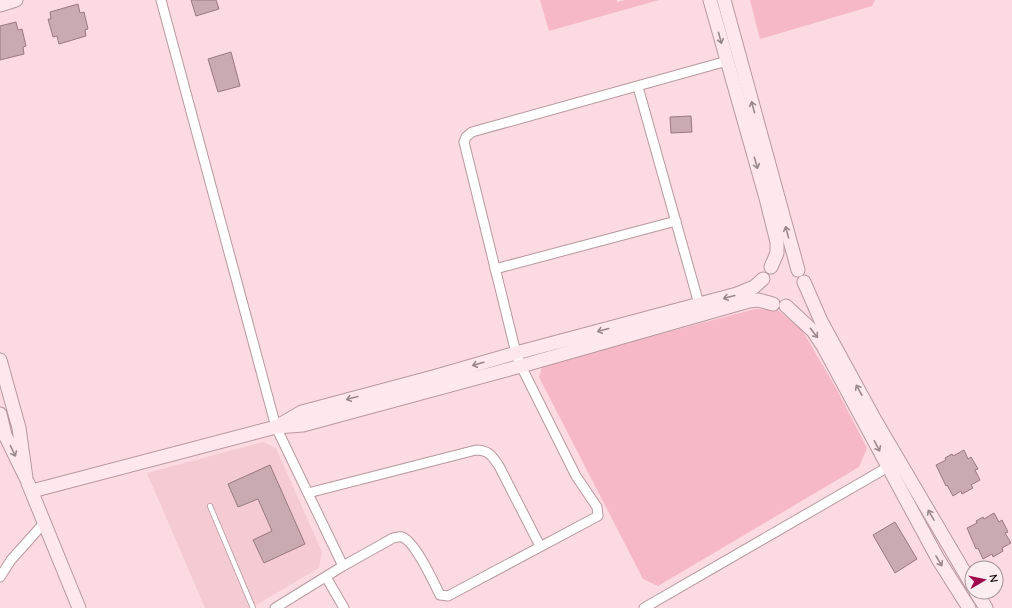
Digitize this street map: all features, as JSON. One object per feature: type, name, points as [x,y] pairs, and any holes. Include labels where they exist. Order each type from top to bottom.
[{"type":"street","points":[[0,5],[16,0]]},
{"type":"street","points":[[161,0],[276,427],[343,566]]},
{"type":"street","points":[[710,0],[777,242],[777,253],[771,267]]},
{"type":"street","points":[[724,0],[798,270]]},
{"type":"street","points":[[275,608],[343,566],[393,538],[402,537],[409,541],[423,562],[440,596],[448,596],[598,516],[597,507],[576,476],[521,366],[516,353],[464,142],[466,137],[472,132],[727,62]]},
{"type":"street","points":[[638,87],[699,304]]},
{"type":"street","points":[[495,269],[676,221]]},
{"type":"street","points":[[773,304],[763,293],[762,286],[766,272],[771,267],[778,264],[785,263],[792,265],[802,276],[821,321],[875,420],[964,571]]},
{"type":"street","points":[[276,427],[302,412],[737,294],[754,287],[763,279]]},
{"type":"street","points":[[32,491],[276,427],[303,425],[521,366],[749,301],[758,300],[779,306],[786,306],[798,301],[804,289],[804,282]]},
{"type":"street","points":[[786,306],[813,331],[823,346],[938,559],[969,608]]},
{"type":"street","points":[[0,360],[19,428],[26,478]]},
{"type":"street","points":[[0,414],[5,435],[32,491],[79,608]]},
{"type":"street","points":[[308,493],[476,450],[483,450],[491,455],[499,466],[540,546]]},
{"type":"street","points":[[644,608],[888,467]]},
{"type":"street","points":[[0,577],[11,560],[44,523]]},
{"type":"street","points":[[326,577],[344,608]]},
{"type":"lane","points":[[210,506],[253,608]]},
{"type":"shaded area","points":[[540,0],[617,0],[617,2],[625,0],[659,0],[549,31]]},
{"type":"shaded area","points":[[750,0],[875,0],[872,6],[760,39]]},
{"type":"shaded area","points":[[755,309],[778,310],[802,330],[836,388],[867,448],[859,467],[658,586],[643,579],[539,377],[543,365]]},
{"type":"shaded area","points":[[263,442],[276,448],[322,552],[319,568],[251,608],[205,608],[147,473]]},
{"type":"building","points":[[191,0],[216,0],[219,9],[196,16]]},
{"type":"building","points":[[78,4],[80,13],[84,12],[88,29],[85,30],[86,36],[59,44],[57,36],[53,37],[48,19],[51,19],[50,12]]},
{"type":"building","points":[[16,22],[18,30],[22,29],[26,46],[23,47],[24,54],[0,60],[0,26]]},
{"type":"building","points":[[231,52],[240,86],[218,92],[208,59]]},
{"type":"building","points":[[691,116],[692,132],[671,133],[670,117]]},
{"type":"building","points":[[964,450],[968,459],[971,457],[978,469],[975,470],[980,480],[971,485],[973,488],[962,494],[961,491],[953,496],[947,485],[946,486],[936,465],[946,460],[945,458],[952,454],[953,456]]},
{"type":"building","points":[[270,465],[305,544],[264,563],[253,540],[272,531],[258,499],[238,507],[228,484]]},
{"type":"building","points":[[994,513],[999,522],[1002,520],[1008,532],[1005,533],[1011,543],[1002,548],[1003,551],[993,557],[992,554],[983,559],[978,548],[976,549],[967,528],[977,523],[976,521],[983,517],[984,519]]},
{"type":"building","points":[[895,522],[917,559],[895,573],[873,535]]}]
